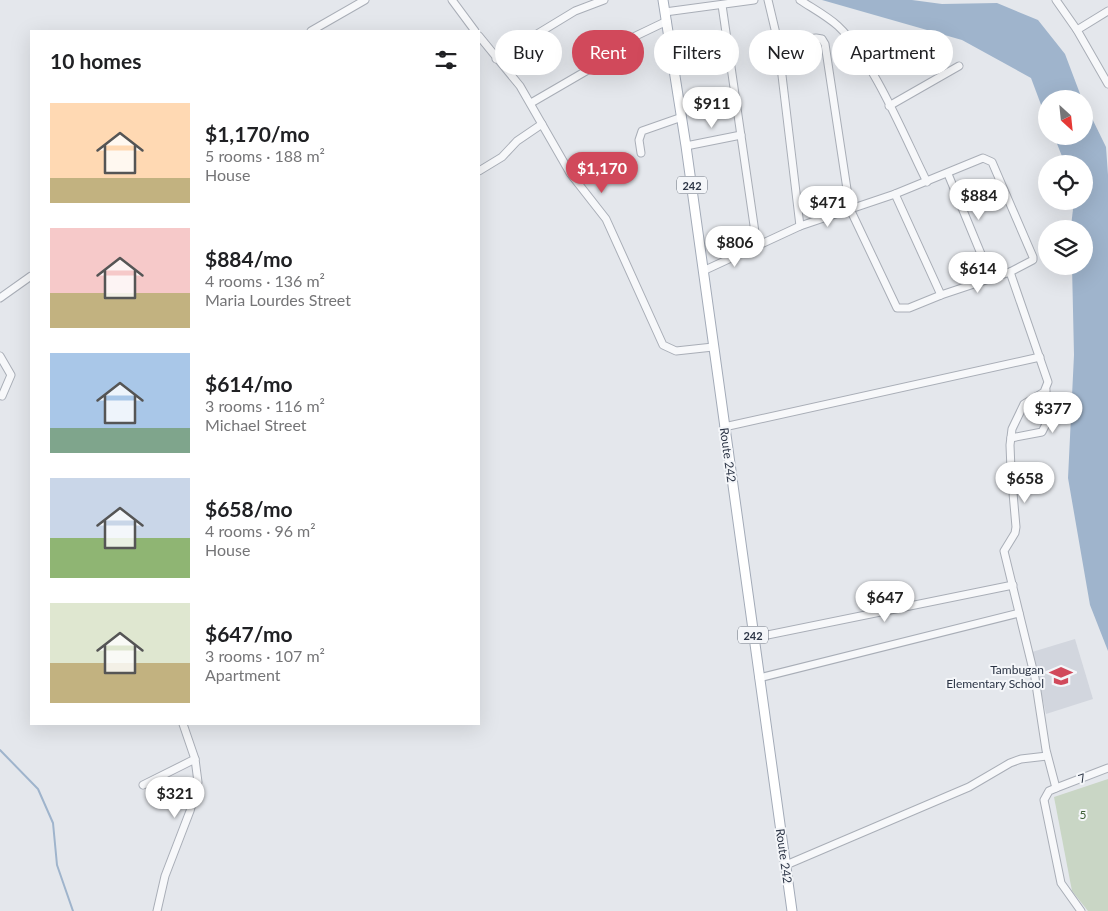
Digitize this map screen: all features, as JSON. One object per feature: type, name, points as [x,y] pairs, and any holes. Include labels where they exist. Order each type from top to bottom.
[{"type":"main road","name":"Route 242","points":[[664,0],[682,116],[792,911]]},
{"type":"street","points":[[313,30],[364,0]]},
{"type":"street","points":[[452,0],[474,30]]},
{"type":"street","points":[[544,30],[575,11],[604,0]]},
{"type":"street","points":[[643,30],[666,16],[754,0]]},
{"type":"street","points":[[768,0],[775,30]]},
{"type":"street","points":[[800,0],[837,26],[864,60],[927,182]]},
{"type":"street","points":[[1056,0],[1077,30],[1108,84]]},
{"type":"street","points":[[722,5],[756,246]]},
{"type":"street","points":[[1077,30],[1108,11]]},
{"type":"street","points":[[480,37],[495,58]]},
{"type":"street","points":[[703,271],[800,226],[850,209],[895,194],[984,158],[989,160],[1033,256],[1029,264],[902,309],[893,303],[850,209],[825,44],[822,39]]},
{"type":"street","points":[[889,106],[959,66]]},
{"type":"street","points":[[509,75],[531,103],[570,173],[606,219],[663,345],[676,351],[713,347]]},
{"type":"street","points":[[531,103],[581,75]]},
{"type":"street","points":[[782,75],[800,226]]},
{"type":"street","points":[[641,153],[639,140],[642,131],[682,116]]},
{"type":"street","points":[[480,170],[502,157],[517,141],[542,124]]},
{"type":"street","points":[[686,146],[741,135]]},
{"type":"street","points":[[948,174],[991,278]]},
{"type":"street","points":[[895,194],[941,295]]},
{"type":"street","points":[[1010,272],[1048,382],[1046,390],[1046,424],[1042,432],[1011,438]]},
{"type":"street","points":[[0,298],[30,277]]},
{"type":"street","points":[[0,356],[12,375],[2,396]]},
{"type":"street","points":[[724,427],[1040,357]]},
{"type":"street","points":[[1046,390],[1031,398],[1020,410],[1011,438],[1011,470],[1016,526],[1004,551],[1036,678],[1047,756],[1056,788],[1049,791],[1044,800],[1058,874],[1066,892],[1082,911]]},
{"type":"street","points":[[753,638],[1013,585]]},
{"type":"street","points":[[759,678],[1019,613]]},
{"type":"street","points":[[157,911],[165,876],[198,782],[195,759],[183,725]]},
{"type":"street","points":[[786,865],[954,794],[1021,758],[1047,756]]},
{"type":"street","points":[[143,785],[195,759]]},
{"type":"street","name":"7","points":[[1056,788],[1108,768]]},
{"type":"shaded area","name":"Tambugan Elementary School","points":[[1075,639],[1093,699],[1046,714],[1032,652]]},
{"type":"green space","name":"5","points":[[1108,779],[1108,911],[1088,911],[1072,891],[1054,797]]},
{"type":"water","points":[[822,0],[912,0],[942,4],[997,3],[1038,20],[1065,54],[1079,90],[1038,90],[1038,97],[1031,78],[962,40],[953,37],[953,30],[927,30]]},
{"type":"water","points":[[1093,120],[1106,147],[1108,175],[1108,651],[1090,605],[1068,478],[1074,355],[1072,275],[1093,275],[1093,220],[1072,220],[1073,210],[1093,210],[1093,155],[1061,155],[1058,145],[1093,145]]},
{"type":"waterway","points":[[0,750],[38,789],[53,823],[57,865],[73,911]]},
{"type":"place","name":"Tambugan Elementary School","points":[[1061,676]]}]
